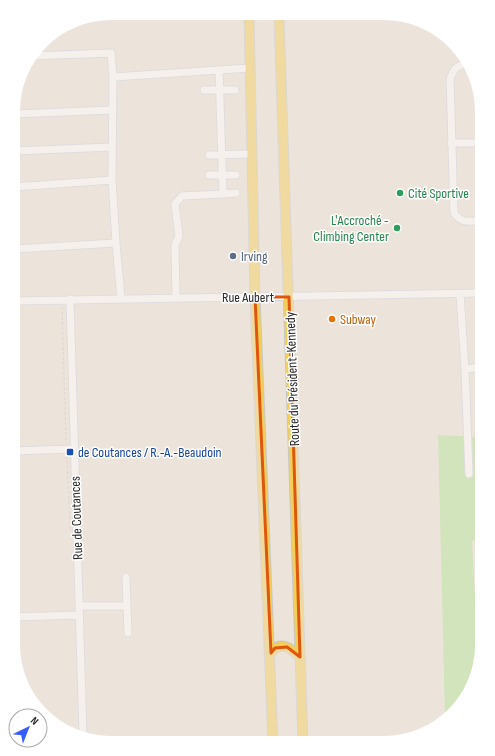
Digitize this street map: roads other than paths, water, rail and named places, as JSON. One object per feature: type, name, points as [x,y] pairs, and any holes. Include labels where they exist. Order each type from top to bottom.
[{"type":"main road","points":[[249,20],[255,297],[274,736]]},
{"type":"main road","name":"Route du Président-Kennedy","points":[[279,20],[303,736]]},
{"type":"main road","points":[[271,653],[275,648],[281,645],[294,650],[300,657]]},
{"type":"street","points":[[39,56],[111,53],[113,77],[112,180],[121,298]]},
{"type":"street","points":[[462,64],[454,68],[450,79],[454,213],[464,222],[475,221]]},
{"type":"street","points":[[113,77],[250,68]]},
{"type":"street","points":[[219,70],[223,194]]},
{"type":"street","points":[[204,90],[235,90]]},
{"type":"street","points":[[20,114],[112,110]]},
{"type":"street","points":[[451,143],[475,143]]},
{"type":"street","points":[[20,151],[112,147]]},
{"type":"street","points":[[209,155],[251,154]]},
{"type":"street","points":[[209,175],[236,175]]},
{"type":"street","points":[[20,187],[112,180]]},
{"type":"street","points":[[176,298],[175,245],[179,236],[175,204],[182,196],[236,193]]},
{"type":"street","points":[[20,249],[116,243]]},
{"type":"street","name":"Rue Aubert","points":[[20,301],[475,293]]},
{"type":"street","points":[[460,294],[465,369],[469,474]]},
{"type":"street","name":"Rue de Coutances","points":[[70,299],[83,731]]},
{"type":"street","points":[[465,369],[475,368]]},
{"type":"street","points":[[20,451],[74,450]]},
{"type":"street","points":[[126,577],[128,633]]},
{"type":"street","points":[[79,606],[127,606]]},
{"type":"street","points":[[20,617],[79,615]]},
{"type":"place","name":"Cité Sportive","points":[[400,193]]},
{"type":"place","name":"L'Accroché - Climbing Center","points":[[397,228]]},
{"type":"place","name":"Irving","points":[[233,256]]},
{"type":"place","name":"Subway","points":[[332,319]]},
{"type":"place","name":"de Coutances / R.-A.-Beaudoin","points":[[70,452]]}]
